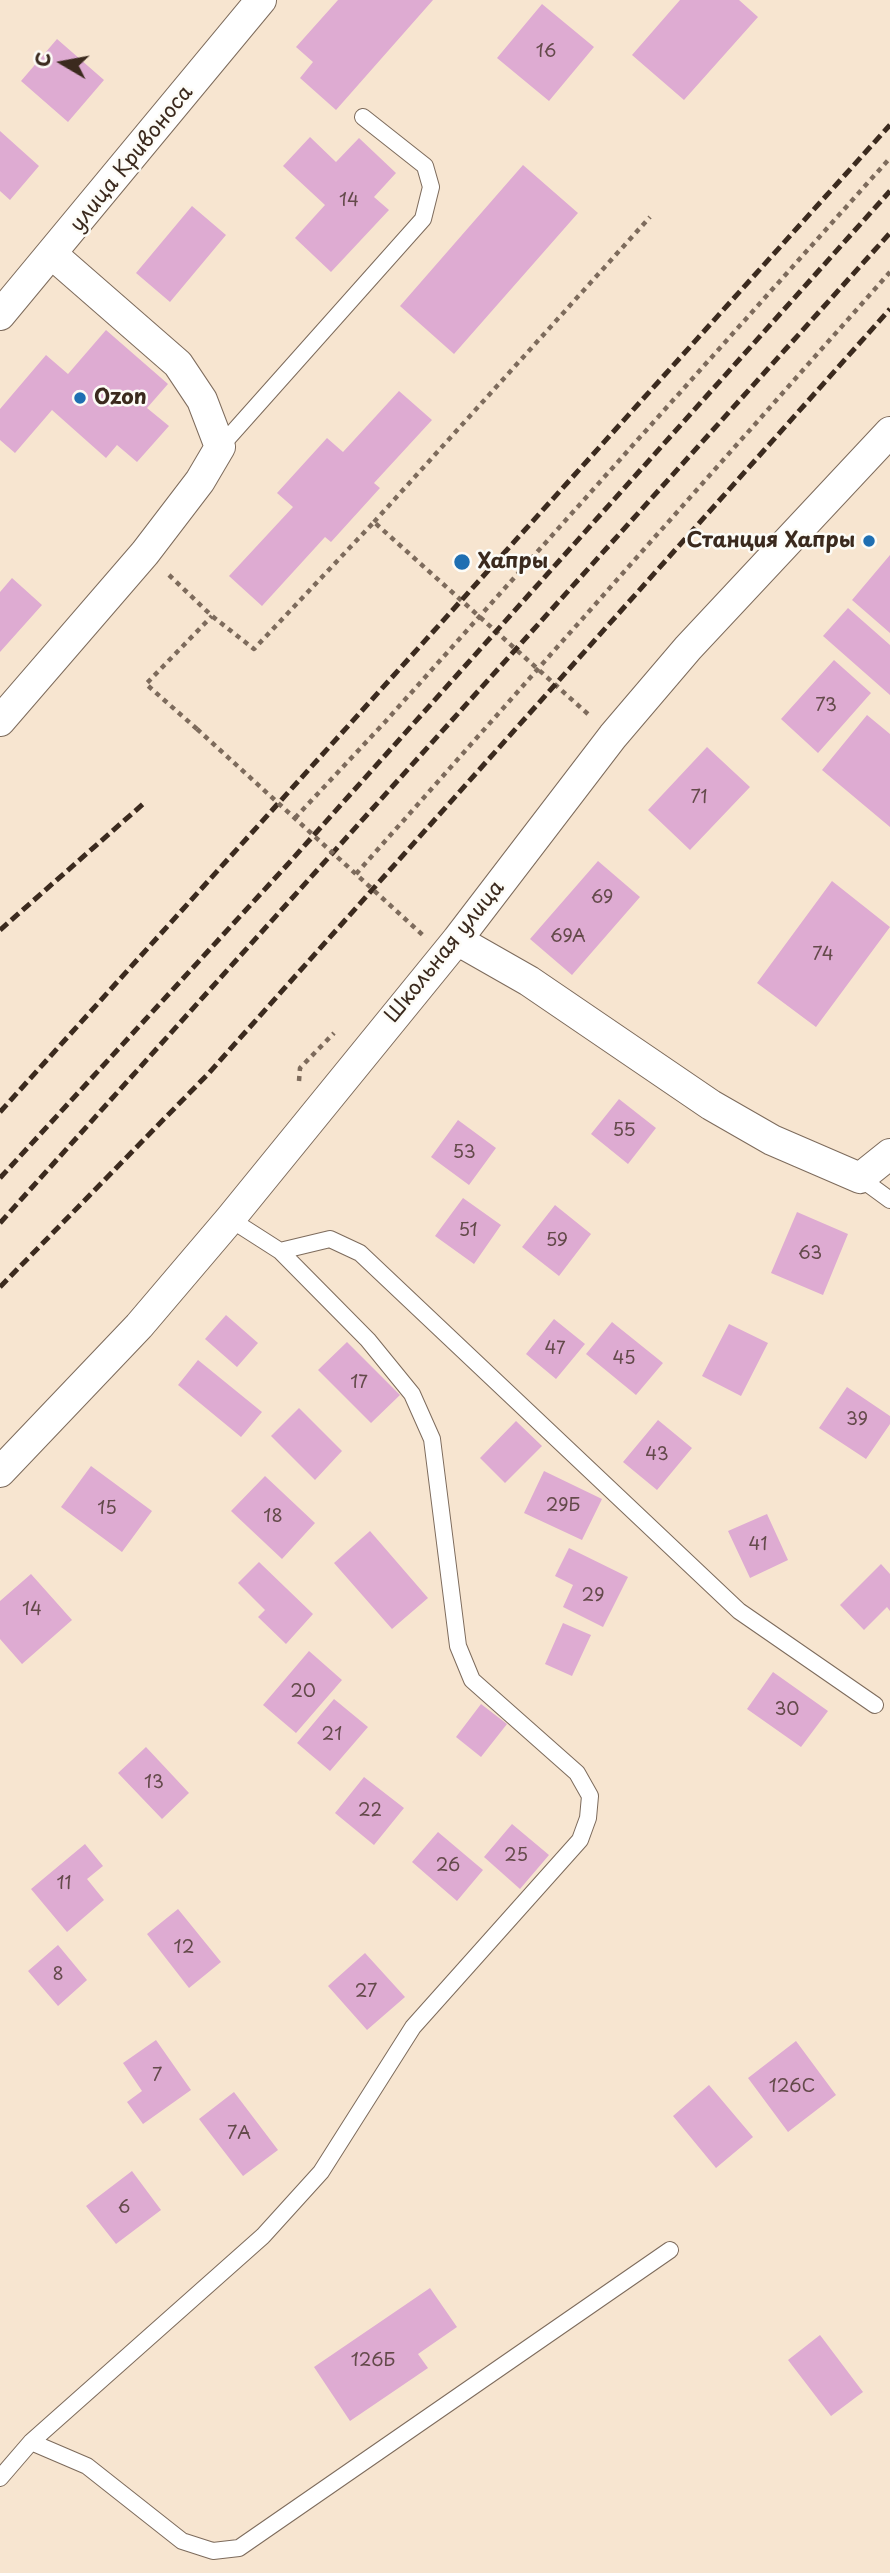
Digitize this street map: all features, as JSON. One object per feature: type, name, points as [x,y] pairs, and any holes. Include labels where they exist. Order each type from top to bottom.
[{"type":"street","name":"улица Кривоноса","points":[[0,315],[261,0]]},
{"type":"street","points":[[6,706],[145,553],[200,481],[220,447],[202,400],[178,364],[53,254]]},
{"type":"street","name":"Школьная улица","points":[[0,1472],[139,1326],[230,1219],[457,940],[613,736],[688,648],[890,432]]},
{"type":"street","points":[[457,940],[529,981],[711,1105],[772,1140],[860,1178],[890,1154]]},
{"type":"lane","points":[[220,447],[423,219],[431,187],[425,166],[363,117]]},
{"type":"lane","points":[[860,1178],[890,1200]]},
{"type":"lane","points":[[0,2478],[31,2442],[263,2236],[321,2172],[413,2026],[580,1840],[588,1818],[590,1796],[577,1773],[472,1680],[458,1646],[432,1439],[412,1394],[368,1340],[280,1251],[230,1219]]},
{"type":"lane","points":[[280,1251],[330,1239],[360,1254],[739,1611],[874,1705]]},
{"type":"lane","points":[[31,2442],[87,2466],[182,2541],[214,2551],[239,2548],[670,2250]]},
{"type":"path","points":[[295,818],[385,722],[890,158]]},
{"type":"path","points":[[145,553],[212,616],[254,649],[374,522],[650,217]]},
{"type":"path","points":[[356,874],[890,272]]},
{"type":"path","points":[[374,522],[536,670],[613,736]]},
{"type":"path","points":[[212,616],[146,684],[426,938]]},
{"type":"building","points":[[338,0],[433,0],[336,110],[300,78],[313,62],[296,47]]},
{"type":"building","points":[[680,0],[739,0],[758,17],[684,100],[632,55]]},
{"type":"building","points":[[542,4],[594,47],[549,101],[497,58]]},
{"type":"building","points":[[57,39],[104,80],[68,122],[21,81]]},
{"type":"building","points":[[0,131],[39,166],[10,200],[0,191]]},
{"type":"building","points":[[310,137],[336,162],[359,138],[396,173],[374,197],[389,210],[331,272],[295,238],[325,205],[283,166]]},
{"type":"building","points":[[523,165],[578,213],[454,354],[400,306]]},
{"type":"building","points":[[192,206],[226,235],[170,302],[136,273]]},
{"type":"building","points":[[106,330],[168,384],[147,408],[169,426],[137,462],[117,445],[106,458],[52,410],[15,453],[0,440],[0,409],[46,355],[68,374]]},
{"type":"building","points":[[399,391],[432,420],[374,483],[380,488],[331,542],[325,537],[262,606],[229,576],[293,507],[277,493],[327,438],[343,452]]},
{"type":"building","points":[[890,555],[890,633],[852,600]]},
{"type":"building","points":[[12,578],[42,605],[0,652],[0,592]]},
{"type":"building","points":[[848,608],[890,645],[890,695],[823,636]]},
{"type":"building","points":[[834,660],[871,693],[818,753],[781,719]]},
{"type":"building","points":[[867,715],[890,734],[890,827],[822,770]]},
{"type":"building","points":[[707,747],[750,787],[690,850],[648,810]]},
{"type":"building","points":[[598,861],[640,897],[572,975],[530,939]]},
{"type":"building","points":[[832,881],[890,927],[816,1027],[757,983]]},
{"type":"building","points":[[619,1099],[656,1128],[628,1164],[591,1134]]},
{"type":"building","points":[[458,1120],[496,1148],[469,1185],[431,1157]]},
{"type":"building","points":[[463,1198],[501,1225],[474,1264],[435,1236]]},
{"type":"building","points":[[555,1205],[591,1234],[559,1276],[522,1247]]},
{"type":"building","points":[[797,1212],[848,1234],[823,1295],[771,1273]]},
{"type":"building","points":[[226,1315],[258,1343],[237,1367],[205,1339]]},
{"type":"building","points":[[554,1319],[585,1344],[556,1379],[526,1354]]},
{"type":"building","points":[[612,1322],[663,1363],[636,1395],[586,1354]]},
{"type":"building","points":[[729,1324],[768,1343],[741,1396],[702,1376]]},
{"type":"building","points":[[347,1342],[400,1395],[371,1423],[318,1370]]},
{"type":"building","points":[[198,1360],[262,1412],[241,1437],[178,1385]]},
{"type":"building","points":[[847,1387],[890,1416],[890,1424],[866,1459],[819,1428]]},
{"type":"building","points":[[299,1408],[342,1451],[315,1480],[271,1436]]},
{"type":"building","points":[[658,1420],[692,1448],[657,1490],[623,1462]]},
{"type":"building","points":[[516,1421],[542,1446],[505,1483],[480,1458]]},
{"type":"building","points":[[91,1466],[152,1511],[122,1552],[61,1507]]},
{"type":"building","points":[[544,1471],[602,1499],[582,1540],[524,1513]]},
{"type":"building","points":[[265,1476],[315,1523],[282,1559],[231,1511]]},
{"type":"building","points":[[767,1514],[788,1560],[750,1578],[728,1531]]},
{"type":"building","points":[[370,1531],[428,1598],[392,1629],[334,1563]]},
{"type":"building","points":[[569,1548],[628,1577],[603,1627],[563,1607],[573,1585],[555,1576]]},
{"type":"building","points":[[259,1562],[313,1614],[286,1644],[258,1617],[265,1610],[238,1583]]},
{"type":"building","points":[[881,1564],[890,1574],[890,1611],[887,1607],[864,1630],[840,1605]]},
{"type":"building","points":[[31,1574],[72,1620],[22,1664],[0,1639],[0,1601]]},
{"type":"building","points":[[563,1623],[591,1635],[572,1676],[545,1664]]},
{"type":"building","points":[[309,1651],[342,1680],[296,1733],[263,1705]]},
{"type":"building","points":[[773,1672],[828,1711],[801,1747],[747,1709]]},
{"type":"building","points":[[334,1699],[368,1727],[330,1771],[297,1743]]},
{"type":"building","points":[[481,1704],[507,1724],[481,1757],[456,1737]]},
{"type":"building","points":[[146,1747],[189,1793],[162,1819],[118,1773]]},
{"type":"building","points":[[364,1777],[404,1808],[374,1845],[335,1813]]},
{"type":"building","points":[[512,1824],[549,1855],[520,1889],[484,1857]]},
{"type":"building","points":[[438,1832],[483,1870],[457,1901],[412,1862]]},
{"type":"building","points":[[85,1844],[103,1866],[87,1879],[104,1900],[67,1932],[31,1889]]},
{"type":"building","points":[[178,1909],[221,1962],[189,1988],[147,1934]]},
{"type":"building","points":[[58,1945],[87,1980],[58,2006],[28,1971]]},
{"type":"building","points":[[365,1953],[405,1997],[367,2030],[328,1986]]},
{"type":"building","points":[[156,2040],[191,2090],[143,2124],[127,2102],[142,2091],[123,2063]]},
{"type":"building","points":[[796,2041],[836,2095],[788,2132],[748,2078]]},
{"type":"building","points":[[709,2085],[753,2137],[716,2168],[673,2116]]},
{"type":"building","points":[[234,2092],[278,2150],[243,2176],[199,2119]]},
{"type":"building","points":[[132,2171],[161,2210],[116,2244],[86,2206]]},
{"type":"building","points":[[430,2288],[457,2327],[418,2354],[428,2368],[350,2421],[314,2367]]},
{"type":"building","points":[[820,2335],[863,2392],[831,2416],[788,2360]]},
{"type":"railway","points":[[0,1112],[890,125]]},
{"type":"railway","points":[[0,1178],[288,864],[890,191]]},
{"type":"railway","points":[[0,1223],[890,233]]},
{"type":"railway","points":[[0,1287],[208,1074],[890,309]]},
{"type":"railway","points":[[0,930],[143,804]]},
{"type":"place","name":"Ozon","points":[[80,398]]},
{"type":"place","name":"Станция Хапры","points":[[869,541]]},
{"type":"place","name":"Хапры","points":[[462,562]]}]
